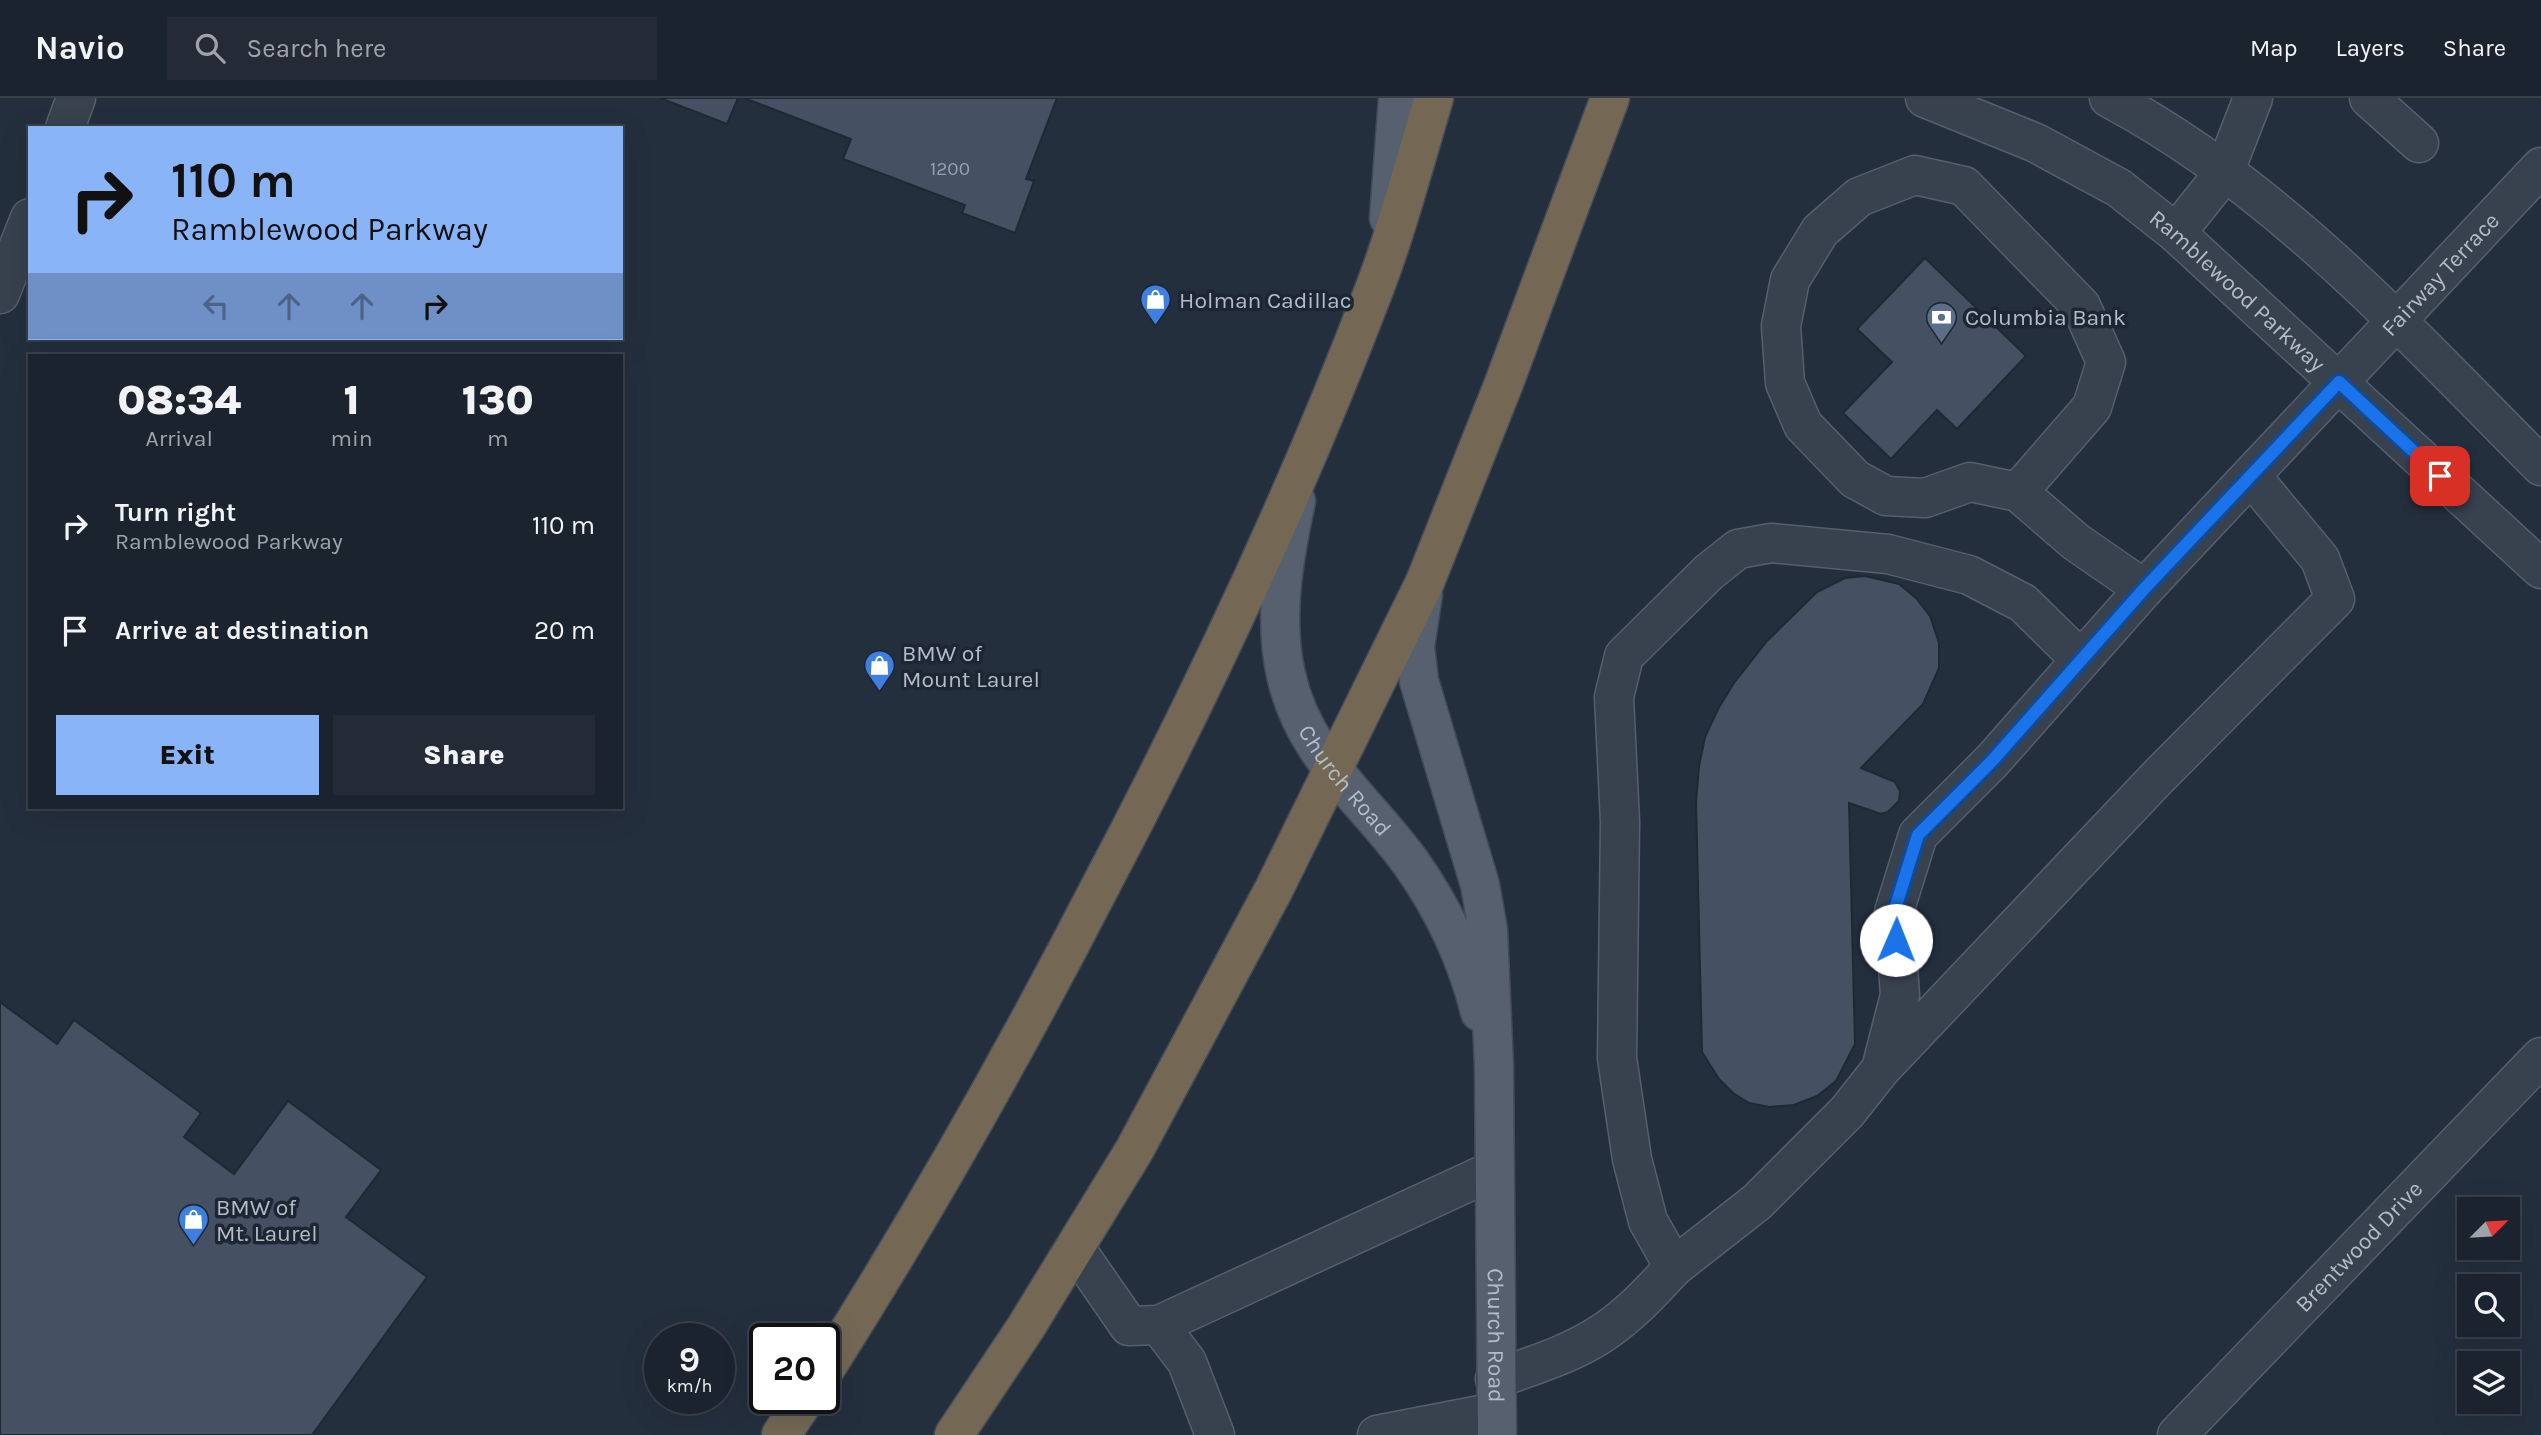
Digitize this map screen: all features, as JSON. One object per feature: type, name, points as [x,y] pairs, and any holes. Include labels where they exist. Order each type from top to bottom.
[{"type":"highway","points":[[840,1345],[953,1161],[1066,953],[1176,743],[1262,564],[1384,262],[1434,98]]},
{"type":"highway","points":[[954,1435],[1075,1248],[1135,1149],[1204,1022],[1425,582],[1504,383],[1610,98]]},
{"type":"highway","points":[[781,1435],[795,1414]]},
{"type":"main road","points":[[1384,262],[1398,98]]},
{"type":"main road","name":"Church Road","points":[[1301,471],[1281,588],[1286,674],[1313,746],[1386,832],[1434,900],[1474,985],[1494,1067]]},
{"type":"main road","name":"Church Road","points":[[1425,582],[1415,647],[1419,681],[1480,885],[1492,968],[1496,1409]]},
{"type":"street","points":[[66,126],[76,98]]},
{"type":"street","name":"Ramblewood Parkway","points":[[1925,98],[2036,143],[2119,188],[2176,233],[2541,569]]},
{"type":"street","points":[[2109,98],[2183,143],[2314,245],[2396,320],[2541,466]]},
{"type":"street","points":[[2176,233],[2224,173],[2253,98]]},
{"type":"street","points":[[2369,98],[2419,143]]},
{"type":"street","name":"Fairway Terrace","points":[[1881,1069],[1900,995],[1894,912],[1918,835],[1992,761],[2144,589],[2541,167]]},
{"type":"street","points":[[2018,492],[2092,407],[2106,362],[2081,306],[1964,186],[1915,175],[1859,197],[1820,231],[1790,280],[1781,326],[1785,383],[1803,425],[1855,479],[1886,496],[1925,498],[1970,482],[2018,492],[2076,542],[2144,589]]},
{"type":"street","points":[[0,294],[28,223]]},
{"type":"street","points":[[1377,1435],[1496,1409],[1555,1357],[1601,1334],[1647,1296],[1674,1267],[1757,1202],[1847,1112],[1881,1069],[2122,815],[2335,599],[2320,559],[2252,477]]},
{"type":"street","points":[[1674,1267],[1648,1221],[1632,1159],[1618,1058],[1620,822],[1614,697],[1624,656],[1709,572],[1738,549],[1771,543],[1888,554],[1969,575],[2023,603],[2081,660]]},
{"type":"street","name":"Brentwood Drive","points":[[2177,1435],[2541,1057]]},
{"type":"street","points":[[1075,1248],[1129,1326],[1159,1325],[1494,1170]]},
{"type":"street","points":[[1159,1325],[1187,1362],[1215,1435]]},
{"type":"building","points":[[660,98],[738,98],[727,124]]},
{"type":"building","points":[[744,98],[1057,98],[1026,179],[1034,181],[1015,233],[962,213],[965,205],[843,159],[851,139]]},
{"type":"building","points":[[1925,258],[2026,356],[1957,429],[1937,410],[1891,459],[1843,413],[1892,362],[1857,329]]},
{"type":"building","points":[[1865,576],[1899,584],[1916,598],[1930,616],[1939,643],[1939,668],[1923,704],[1861,768],[1895,782],[1900,791],[1899,801],[1888,812],[1881,814],[1849,803],[1855,1044],[1836,1081],[1817,1096],[1794,1105],[1769,1107],[1749,1103],[1733,1093],[1719,1079],[1702,1052],[1696,802],[1705,737],[1734,683],[1767,641],[1817,592],[1845,578]]},
{"type":"building","name":"BMW of Mt. Laurel","points":[[0,1002],[57,1044],[74,1020],[201,1113],[184,1137],[234,1174],[288,1101],[381,1170],[346,1217],[427,1277],[312,1435],[0,1435]]},
{"type":"place","name":"Holman Cadillac","points":[[1156,327]]},
{"type":"place","name":"Columbia Bank","points":[[1942,344]]},
{"type":"place","name":"BMW of Mount Laurel","points":[[879,693]]},
{"type":"place","name":"BMW of Mt. Laurel","points":[[193,1247]]},
{"type":"route","points":[[1896,940],[1894,912],[1918,835],[1992,761],[2144,589],[2339,382],[2440,476]]}]
